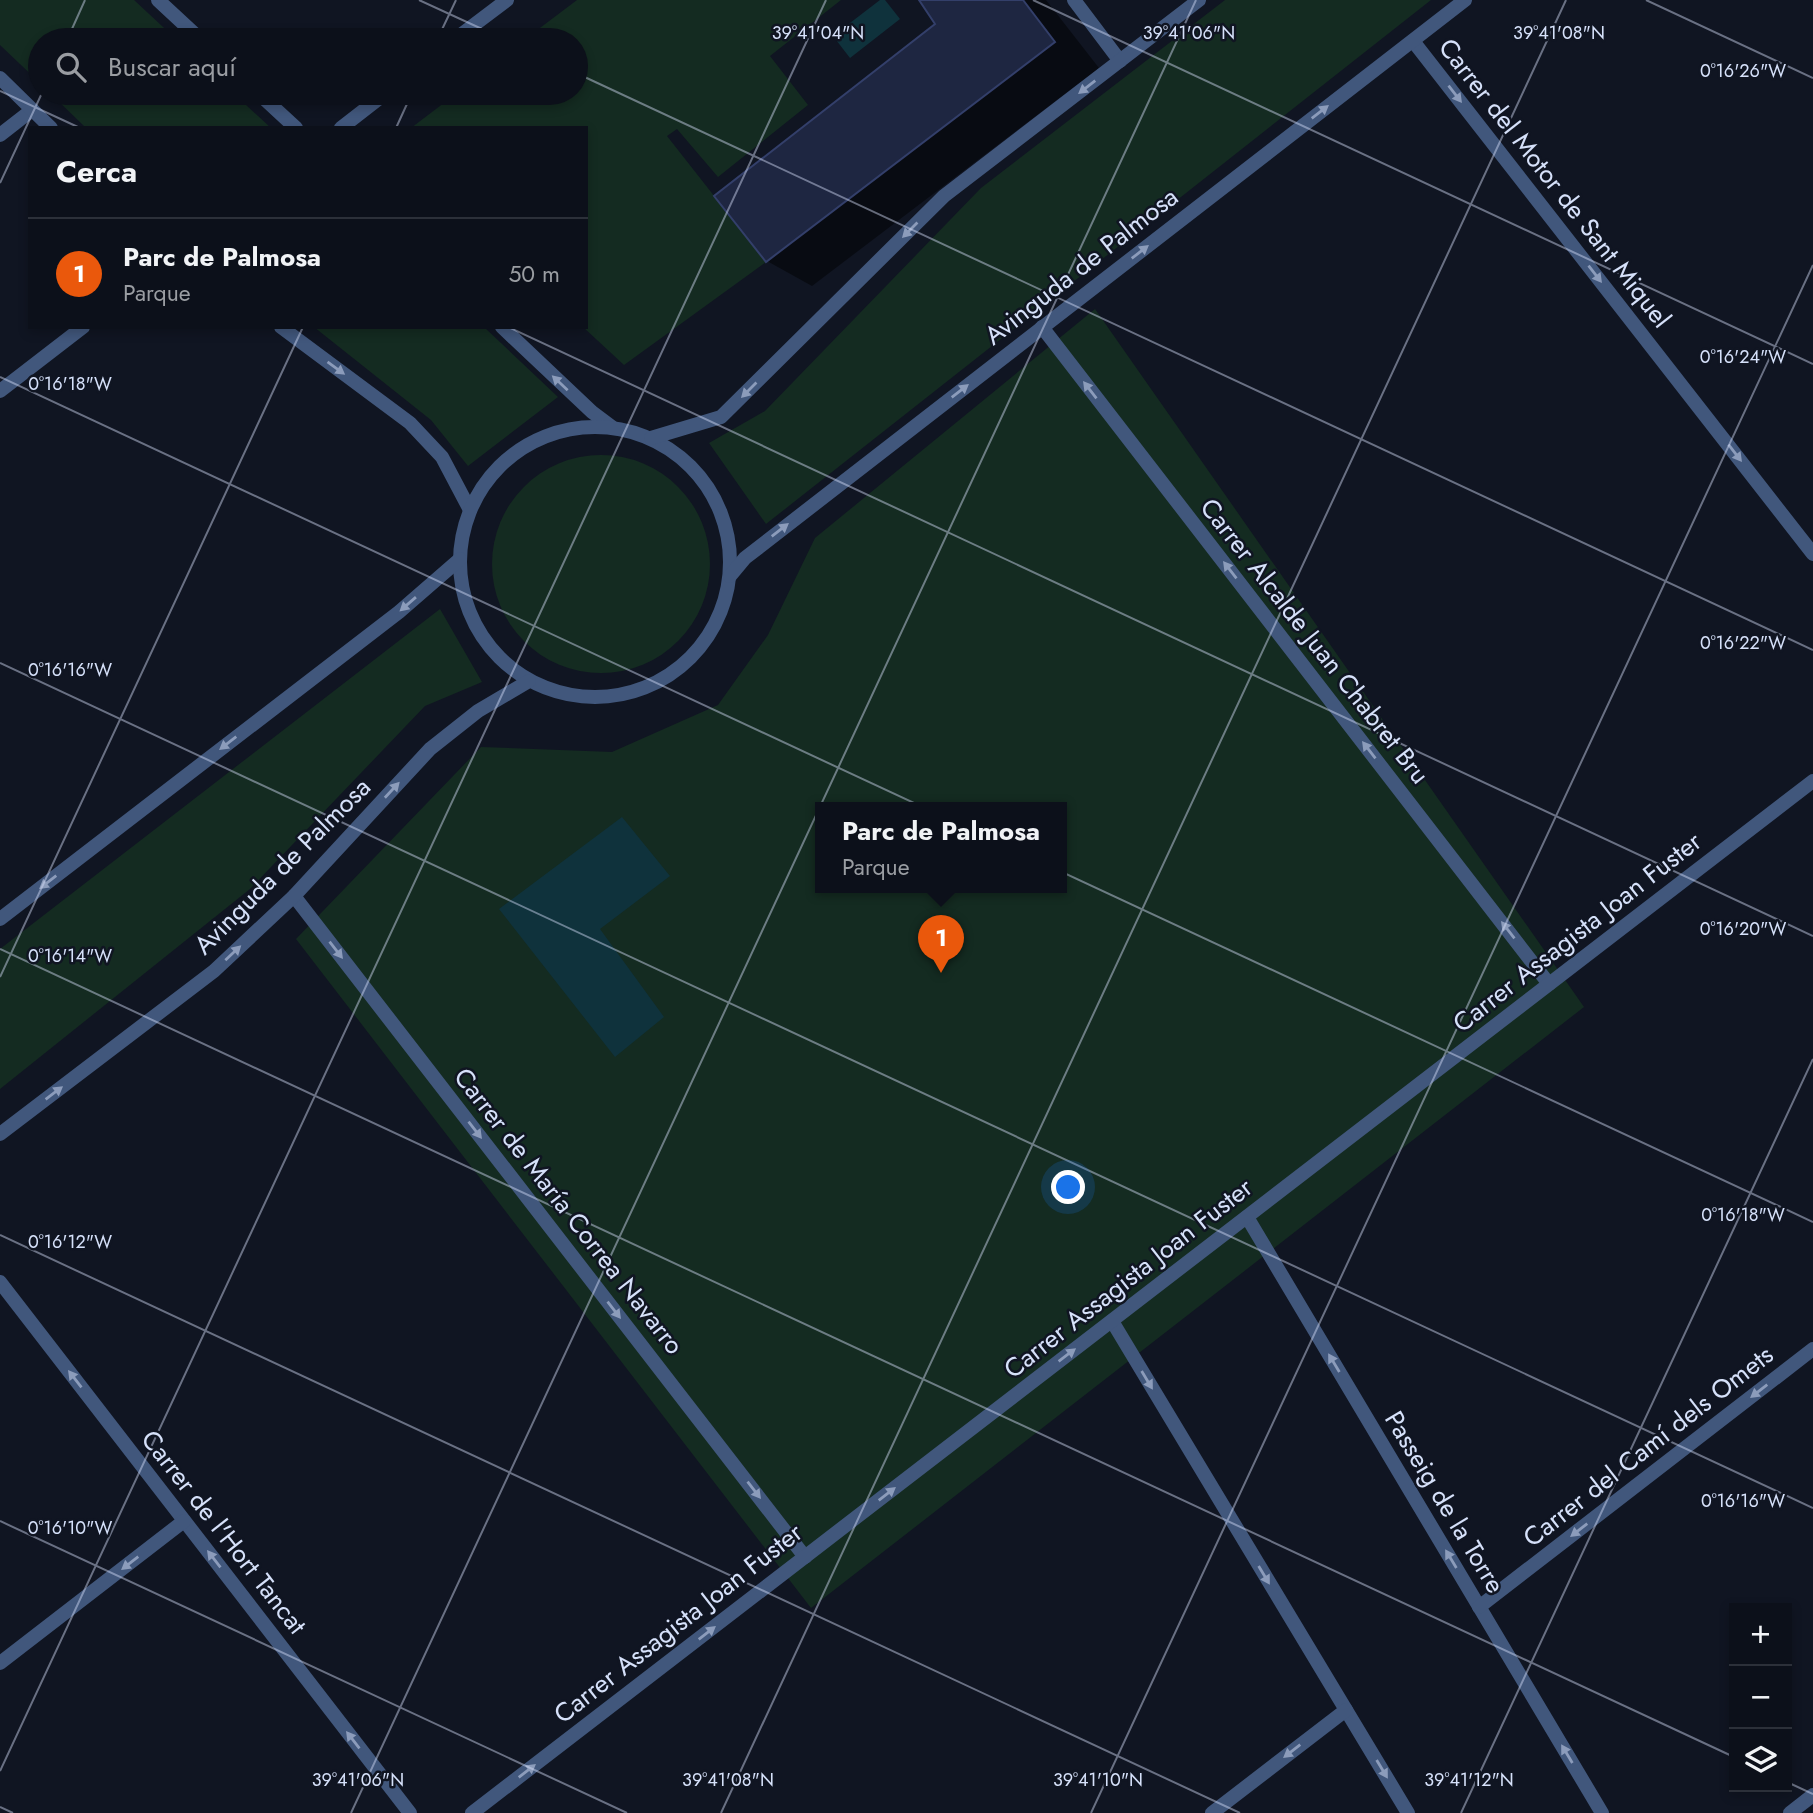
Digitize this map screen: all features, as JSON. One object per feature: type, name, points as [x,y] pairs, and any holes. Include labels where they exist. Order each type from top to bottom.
[{"type":"street","points":[[158,0],[188,28]]},
{"type":"street","points":[[470,28],[507,0]]},
{"type":"street","points":[[1074,0],[1120,61]]},
{"type":"street","points":[[651,438],[722,417],[944,196],[1199,0]]},
{"type":"street","name":"Avinguda de Palmosa","points":[[730,576],[745,558],[1465,0]]},
{"type":"street","name":"Carrer del Motor de Sant Miquel","points":[[1413,40],[1813,554]]},
{"type":"street","points":[[0,79],[49,126]]},
{"type":"street","points":[[271,105],[294,126]]},
{"type":"street","points":[[344,126],[371,105]]},
{"type":"street","points":[[0,135],[33,110]]},
{"type":"street","name":"Carrer Alcalde Juan Chabret Bru","points":[[1042,327],[1549,984]]},
{"type":"street","points":[[0,391],[80,329]]},
{"type":"street","points":[[284,329],[410,423],[442,457],[470,510]]},
{"type":"street","points":[[504,329],[611,427]]},
{"type":"street","points":[[611,427],[651,438],[686,462],[713,494],[728,534],[730,576],[718,619],[693,656],[658,682],[615,696],[571,696],[529,681],[500,659],[478,630],[464,596],[460,559],[470,510],[494,473],[527,445],[568,429],[611,427]]},
{"type":"street","points":[[0,919],[399,612],[460,559]]},
{"type":"street","name":"Avinguda de Palmosa","points":[[0,1134],[214,971],[295,896],[430,749],[478,710],[529,681]]},
{"type":"street","name":"Carrer Assagista Joan Fuster","points":[[472,1813],[1813,781]]},
{"type":"street","name":"Carrer de María Correa Navarro","points":[[295,896],[805,1557]]},
{"type":"street","name":"Passeig de la Torre","points":[[1247,1217],[1602,1813]]},
{"type":"street","name":"Carrer de l'Hort Tancat","points":[[0,1282],[410,1813]]},
{"type":"street","points":[[1112,1321],[1408,1813]]},
{"type":"street","name":"Carrer del Camí dels Omets","points":[[1479,1607],[1813,1349]]},
{"type":"street","points":[[0,1663],[184,1521]]},
{"type":"street","points":[[1212,1813],[1346,1710]]},
{"type":"street","points":[[1790,1813],[1813,1795]]},
{"type":"green space","points":[[0,0],[134,0],[164,28],[28,28],[28,72],[0,45]]},
{"type":"green space","points":[[577,0],[841,0],[770,56],[808,105],[718,177],[677,129],[667,136],[766,262],[624,365],[585,329],[588,329],[588,126],[414,126],[441,105],[588,105],[588,28],[540,28]]},
{"type":"green space","points":[[1225,0],[1431,0],[766,524],[709,443],[765,411],[981,188]]},
{"type":"green space","points":[[62,105],[246,105],[269,126],[84,126]]},
{"type":"green space","points":[[1095,309],[1584,1007],[811,1608],[296,939],[481,747],[612,752],[718,705],[768,635],[815,538]]},
{"type":"green space","points":[[317,329],[486,329],[558,397],[468,466],[431,420]]},
{"type":"green space","points":[[612,455],[653,467],[686,495],[698,512],[706,532],[710,564],[706,596],[698,616],[670,649],[653,661],[633,669],[590,673],[549,661],[516,633],[504,616],[496,596],[492,553],[504,512],[532,479],[549,467],[569,459]]},
{"type":"green space","points":[[440,609],[482,682],[425,706],[250,889],[0,1089],[0,949]]},
{"type":"water","points":[[880,0],[885,0],[900,19],[850,58],[833,36]]},
{"type":"water","points":[[622,817],[670,876],[600,929],[664,1017],[615,1057],[499,909]]},
{"type":"building","points":[[919,0],[1023,0],[1055,42],[766,262],[714,196],[935,24]]},
{"type":"place","name":"Parc de Palmosa","points":[[941,973]]}]
